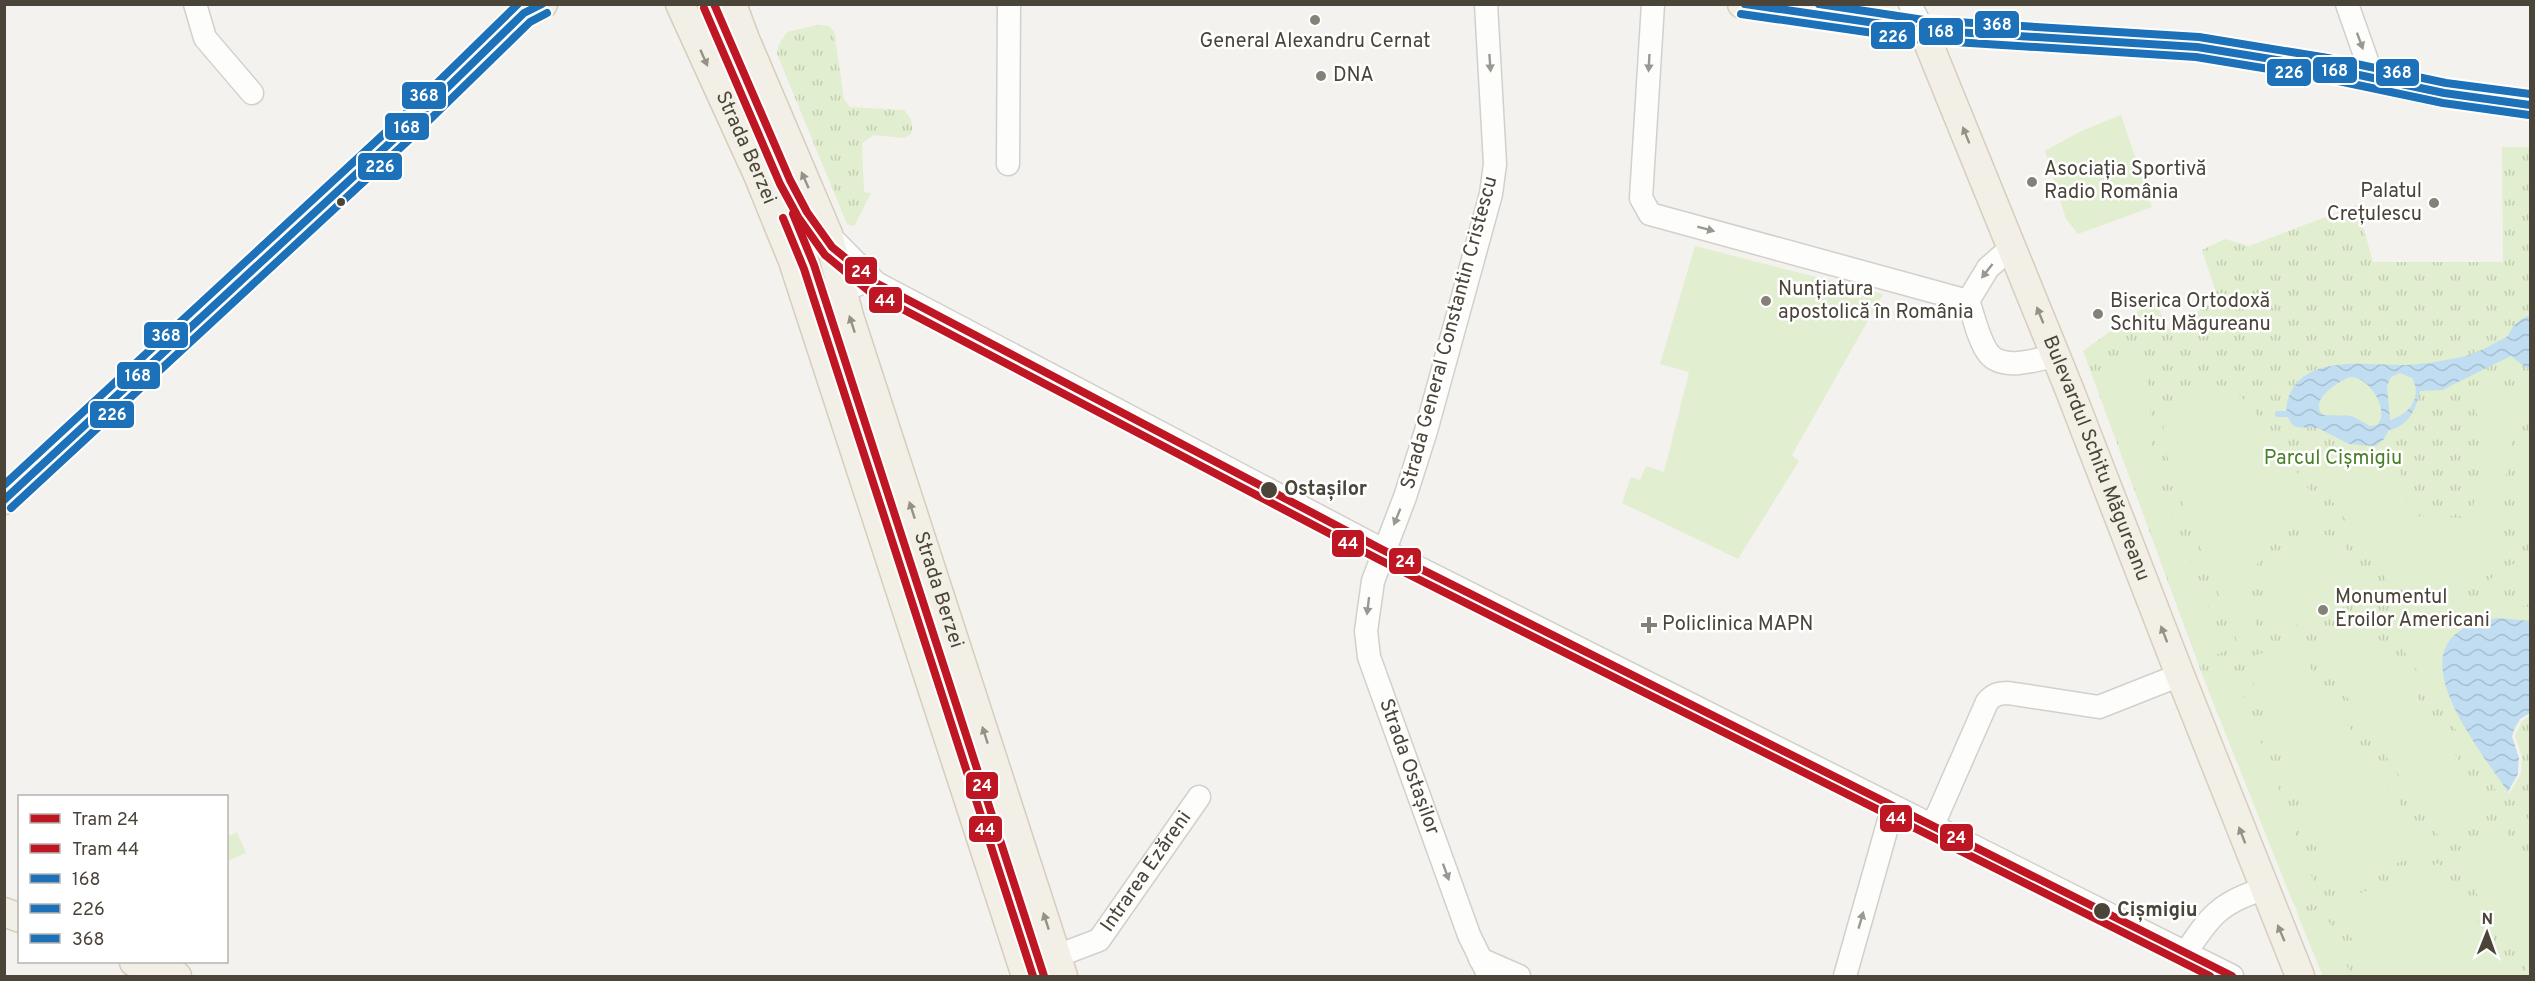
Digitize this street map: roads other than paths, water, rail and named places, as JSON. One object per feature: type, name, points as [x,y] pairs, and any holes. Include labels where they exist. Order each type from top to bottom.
[{"type":"main road","name":"Strada Berzei","points":[[680,4],[781,229],[1026,976]]},
{"type":"main road","name":"Strada Berzei","points":[[732,4],[828,234],[853,327],[1060,966]]},
{"type":"main road","points":[[1742,4],[1923,30],[2197,47],[2259,55],[2444,93],[2530,105]]},
{"type":"main road","points":[[4,500],[406,128],[533,7]]},
{"type":"main road","name":"Bulevardul Schitu Măgureanu","points":[[1923,30],[2056,355],[2300,976]]},
{"type":"main road","points":[[137,963],[177,976]]},
{"type":"street","points":[[195,4],[205,38],[252,93]]},
{"type":"street","points":[[1008,164],[1009,4]]},
{"type":"street","name":"Strada General Constantin Cristescu","points":[[1383,550],[1405,497],[1426,431],[1491,194],[1495,164],[1486,4]]},
{"type":"street","points":[[1653,4],[1641,198],[1650,214],[1968,300]]},
{"type":"street","points":[[1910,4],[1923,30]]},
{"type":"street","points":[[2347,4],[2373,78]]},
{"type":"street","points":[[828,234],[876,283],[1383,550],[2232,976]]},
{"type":"street","points":[[1968,300],[1988,268],[2012,247]]},
{"type":"street","points":[[808,309],[822,293],[842,286],[876,283]]},
{"type":"street","points":[[1968,300],[1987,352],[1994,359],[2027,364],[2056,355]]},
{"type":"street","name":"Strada Ostașilor","points":[[1383,550],[1368,607],[1366,631],[1370,657],[1469,935],[1485,968]]},
{"type":"street","points":[[1933,825],[1987,702],[1992,696],[2008,693],[2099,706],[2180,675]]},
{"type":"street","name":"Intrarea Ezăreni","points":[[1060,966],[1099,940],[1198,797]]},
{"type":"street","points":[[1845,976],[1893,806]]},
{"type":"street","points":[[2185,954],[2214,914],[2240,896],[2264,889]]},
{"type":"street","points":[[1485,968],[1519,976]]},
{"type":"water","points":[[2530,315],[2530,371],[2511,356],[2442,390],[2420,391],[2407,421],[2389,430],[2376,446],[2349,444],[2318,428],[2296,427],[2288,416],[2287,403],[2294,386],[2306,375],[2320,368],[2356,364],[2407,365],[2466,356],[2508,336],[2516,323]],"holes":[[[2400,373],[2412,378],[2415,385],[2415,398],[2408,410],[2390,420],[2387,386],[2391,377]],[[2350,377],[2364,382],[2376,395],[2381,411],[2381,419],[2377,425],[2370,426],[2352,416],[2323,415],[2319,410],[2319,404],[2326,393]]]},
{"type":"water","points":[[2498,618],[2530,621],[2530,713],[2515,726],[2512,736],[2519,758],[2518,774],[2508,792],[2460,719],[2448,692],[2442,667],[2447,645],[2464,628]]},
{"type":"waterway","points":[[2278,414],[2287,414]]},
{"type":"tram line","name":"24","points":[[714,4],[790,180],[807,212],[832,247],[876,283],[1383,550],[2232,976]]},
{"type":"tram line","name":"44","points":[[704,8],[780,184],[798,217],[825,255],[870,292],[1378,559],[2210,976]]},
{"type":"tram line","name":"24","points":[[793,214],[814,265],[1044,976]]},
{"type":"tram line","name":"44","points":[[783,218],[804,269],[1033,976]]},
{"type":"place","name":"General Alexandru Cernat","points":[[1315,20]]},
{"type":"place","name":"DNA","points":[[1321,76]]},
{"type":"place","name":"Asociația Sportivă Radio România","points":[[2032,182]]},
{"type":"place","name":"Palatul Crețulescu","points":[[2434,203]]},
{"type":"place","name":"Nunțiatura apostolică în România","points":[[1766,301]]},
{"type":"place","name":"Biserica Ortodoxă Schitu Măgureanu","points":[[2098,314]]},
{"type":"place","name":"Ostașilor","points":[[1269,490]]},
{"type":"place","name":"Monumentul Eroilor Americani","points":[[2323,610]]},
{"type":"place","name":"Policlinica MAPN","points":[[1649,625]]},
{"type":"place","name":"Cișmigiu","points":[[2102,911]]},
{"type":"park label","name":"Parcul Cișmigiu","points":[[2333,459]]}]
